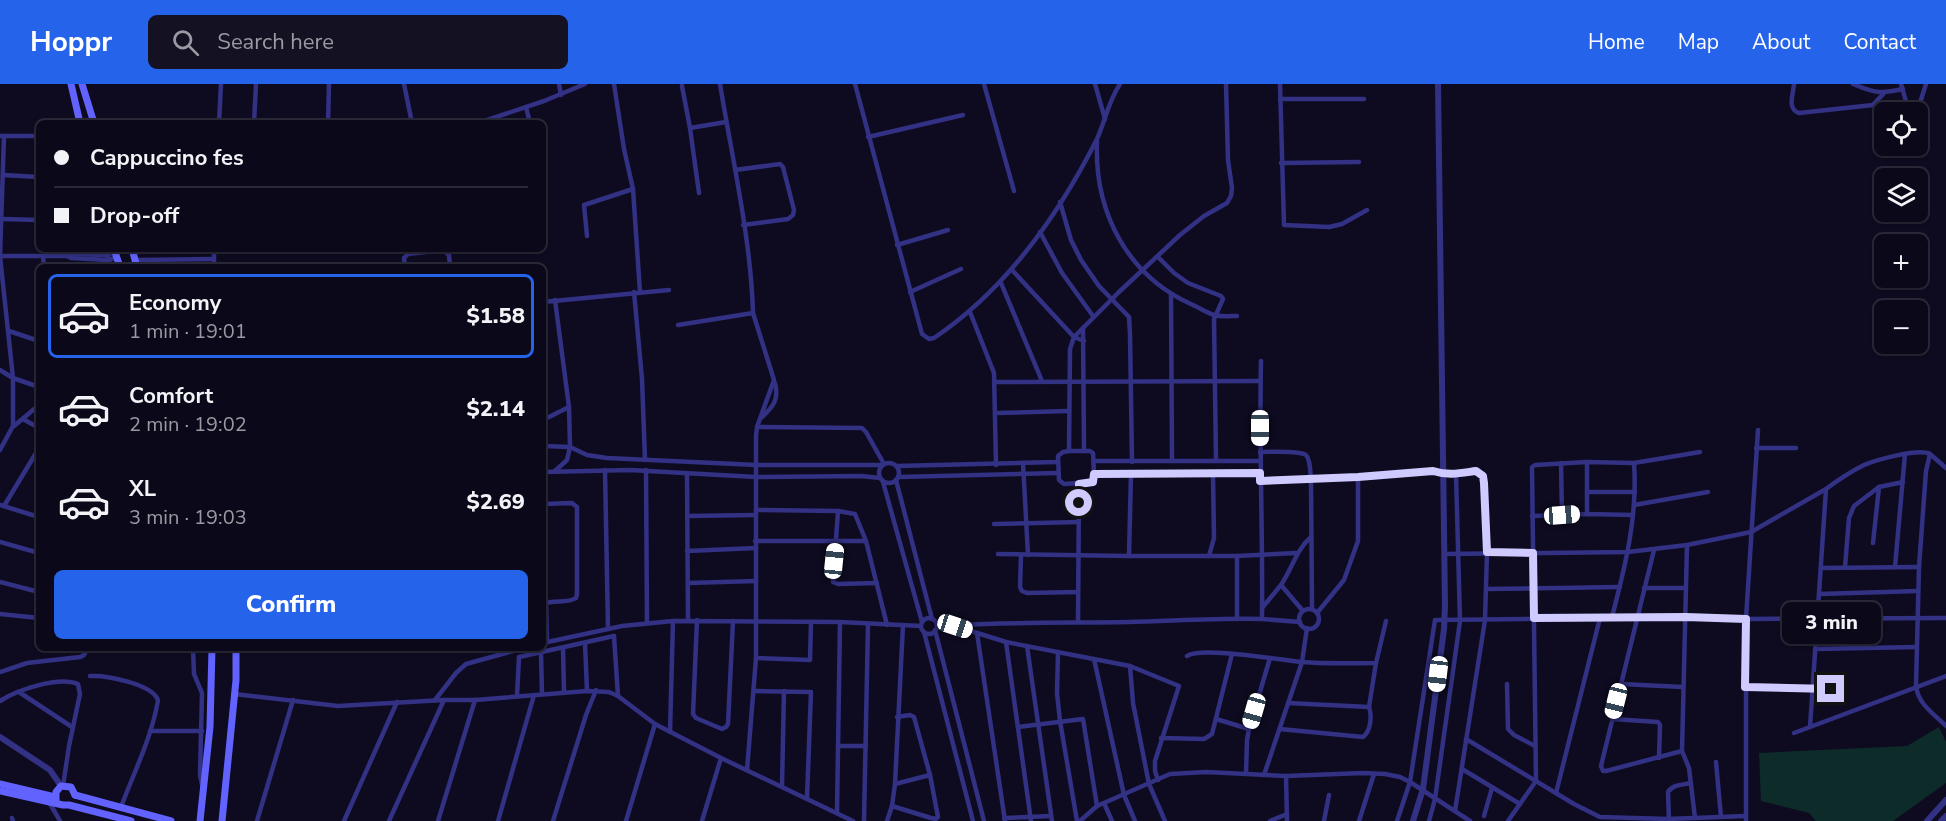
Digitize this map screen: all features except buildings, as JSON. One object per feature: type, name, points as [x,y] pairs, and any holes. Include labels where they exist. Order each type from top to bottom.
[{"type":"main road","points":[[71,84],[79,120]]},
{"type":"main road","points":[[82,84],[93,120]]},
{"type":"main road","points":[[200,821],[210,727],[212,651]]},
{"type":"main road","points":[[222,821],[236,651]]},
{"type":"main road","points":[[0,784],[54,800],[63,806],[69,805],[131,821]]},
{"type":"main road","points":[[54,800],[56,790],[62,786],[71,788],[75,795],[171,821]]},
{"type":"main road","points":[[0,791],[54,800]]},
{"type":"main road","points":[[69,805],[75,795]]},
{"type":"street","points":[[219,120],[221,84]]},
{"type":"street","points":[[254,120],[256,84]]},
{"type":"street","points":[[328,120],[329,84]]},
{"type":"street","points":[[404,84],[411,120]]},
{"type":"street","points":[[559,84],[561,94]]},
{"type":"street","points":[[487,120],[585,84]]},
{"type":"street","points":[[614,84],[633,189],[640,292]]},
{"type":"street","points":[[720,84],[743,225],[753,313],[774,380],[757,428],[756,658],[747,770]]},
{"type":"street","points":[[855,84],[922,334],[929,339],[934,338],[970,312],[1012,270],[1060,202],[1097,138],[1120,84]]},
{"type":"street","points":[[984,84],[1014,191]]},
{"type":"street","points":[[1095,84],[1105,119]]},
{"type":"street","points":[[1069,451],[1070,349],[1074,337],[1180,235],[1204,216],[1227,203],[1231,196],[1227,84]]},
{"type":"street","points":[[1280,84],[1284,225],[1329,227],[1342,224],[1366,210]]},
{"type":"street","points":[[1413,821],[1423,789],[1444,620],[1438,84]]},
{"type":"street","points":[[1794,84],[1791,107],[1799,113],[1873,105],[1884,93],[1902,87],[1909,108],[1916,109],[1926,84]]},
{"type":"street","points":[[1853,84],[1884,93]]},
{"type":"street","points":[[682,86],[699,193]]},
{"type":"street","points":[[1280,99],[1364,99]]},
{"type":"street","points":[[526,107],[529,120]]},
{"type":"street","points":[[868,137],[963,115]]},
{"type":"street","points":[[690,129],[726,122]]},
{"type":"street","points":[[13,426],[13,378],[9,331],[2,294],[0,256],[2,136],[36,136]]},
{"type":"street","points":[[1097,138],[1097,176],[1108,216],[1125,250],[1143,271],[1171,294],[1215,315],[1238,316]]},
{"type":"street","points":[[1281,163],[1359,162]]},
{"type":"street","points":[[735,170],[780,164],[783,167],[795,210],[788,219],[743,225]]},
{"type":"street","points":[[3,175],[36,177]]},
{"type":"street","points":[[587,236],[584,205],[633,189]]},
{"type":"street","points":[[1060,202],[1071,240],[1081,260],[1130,321],[1132,462]]},
{"type":"street","points":[[2,219],[36,220]]},
{"type":"street","points":[[897,244],[948,231]]},
{"type":"street","points":[[1040,232],[1062,273],[1094,316]]},
{"type":"street","points":[[106,252],[110,264]]},
{"type":"street","points":[[213,264],[214,252]]},
{"type":"street","points":[[405,264],[404,258],[408,254],[426,252]]},
{"type":"street","points":[[0,256],[67,256],[72,254],[107,258],[116,253]]},
{"type":"street","points":[[43,256],[44,264]]},
{"type":"street","points":[[1158,257],[1188,284],[1222,297],[1223,300],[1215,315],[1216,461]]},
{"type":"street","points":[[136,263],[214,259]]},
{"type":"street","points":[[910,292],[961,269]]},
{"type":"street","points":[[1012,270],[1074,337],[1084,341]]},
{"type":"street","points":[[1000,283],[1042,381]]},
{"type":"street","points":[[546,302],[669,290]]},
{"type":"street","points":[[634,292],[642,379],[645,460]]},
{"type":"street","points":[[1171,294],[1172,461]]},
{"type":"street","points":[[554,472],[567,460],[570,447],[570,406],[555,300]]},
{"type":"street","points":[[970,312],[991,365],[995,382],[996,465]]},
{"type":"street","points":[[678,325],[753,313]]},
{"type":"street","points":[[1083,328],[1084,451]]},
{"type":"street","points":[[9,331],[36,340]]},
{"type":"street","points":[[1261,361],[1262,619]]},
{"type":"street","points":[[0,370],[13,378],[36,386]]},
{"type":"street","points":[[995,382],[1260,381]]},
{"type":"street","points":[[546,418],[570,406]]},
{"type":"street","points":[[0,450],[13,426],[36,407]]},
{"type":"street","points":[[995,413],[1069,411]]},
{"type":"street","points":[[23,418],[36,426]]},
{"type":"street","points":[[757,428],[862,428],[883,464]]},
{"type":"street","points":[[1466,739],[1582,809],[1600,817],[1668,820],[1746,818],[1746,619],[1758,430]]},
{"type":"street","points":[[546,446],[570,447],[587,455],[756,465],[883,464],[889,462],[897,466],[1058,462]]},
{"type":"street","points":[[1756,448],[1796,448]]},
{"type":"street","points":[[1084,451],[1092,452],[1095,461],[1093,482],[1061,483],[1058,473],[1060,453],[1084,451]]},
{"type":"street","points":[[924,632],[929,634],[936,628],[1007,622],[1237,619],[1300,622],[1307,628],[1313,628],[1319,618],[1314,611],[1311,480],[1308,460],[1303,454],[1260,452]]},
{"type":"street","points":[[1508,821],[1536,781],[1533,467],[1561,463],[1634,463],[1700,452]]},
{"type":"street","points":[[1445,554],[1628,552],[1687,545],[1751,532],[1862,466],[1921,452],[1930,454],[1946,468]]},
{"type":"street","points":[[36,453],[2,506],[36,516]]},
{"type":"street","points":[[1894,567],[1905,454]]},
{"type":"street","points":[[1930,454],[1926,471],[1919,567],[1916,686],[1921,702],[1946,726]]},
{"type":"street","points":[[1095,461],[1260,460]]},
{"type":"street","points":[[1587,462],[1587,514]]},
{"type":"street","points":[[1023,463],[1028,555]]},
{"type":"street","points":[[1561,463],[1562,515]]},
{"type":"street","points":[[1612,618],[1628,552],[1635,492],[1634,463]]},
{"type":"street","points":[[883,464],[878,471],[924,632],[973,821]]},
{"type":"street","points":[[897,466],[899,471],[897,479],[984,821]]},
{"type":"street","points":[[605,470],[611,629],[615,636],[618,696]]},
{"type":"street","points":[[546,472],[646,470],[756,477],[861,476],[888,483],[897,479],[1058,473]]},
{"type":"street","points":[[646,470],[647,623]]},
{"type":"street","points":[[1260,481],[1311,480],[1326,477],[1433,471],[1444,474],[1476,471],[1483,476],[1487,552],[1485,620],[1455,811]]},
{"type":"street","points":[[687,472],[688,620]]},
{"type":"street","points":[[1129,556],[1131,473]]},
{"type":"street","points":[[1209,556],[1214,538],[1213,473]]},
{"type":"street","points":[[1094,474],[1260,473]]},
{"type":"street","points":[[1428,821],[1435,799],[1460,621],[1456,474]]},
{"type":"street","points":[[1281,585],[1303,611],[1314,611],[1344,580],[1358,542],[1358,477]]},
{"type":"street","points":[[1845,567],[1851,512],[1854,506],[1879,487],[1903,482]]},
{"type":"street","points":[[1078,622],[1079,484]]},
{"type":"street","points":[[1873,543],[1879,487]]},
{"type":"street","points":[[1810,727],[1826,489]]},
{"type":"street","points":[[1587,492],[1635,492]]},
{"type":"street","points":[[1634,505],[1708,492]]},
{"type":"street","points":[[546,504],[572,503],[576,507],[576,598],[573,601],[546,603]]},
{"type":"street","points":[[687,516],[838,511],[855,514],[866,542],[887,625]]},
{"type":"street","points":[[838,511],[832,581],[834,584],[877,583]]},
{"type":"street","points":[[1532,516],[1633,515]]},
{"type":"street","points":[[994,524],[1079,522]]},
{"type":"street","points":[[1262,608],[1289,573],[1296,554],[1311,537]]},
{"type":"street","points":[[756,541],[866,542]]},
{"type":"street","points":[[0,542],[36,552]]},
{"type":"street","points":[[1687,545],[1682,751],[1692,783],[1695,818]]},
{"type":"street","points":[[687,551],[756,548]]},
{"type":"street","points":[[1654,550],[1601,766],[1603,771],[1682,751]]},
{"type":"street","points":[[998,554],[1263,556],[1296,554]]},
{"type":"street","points":[[1021,555],[1020,587],[1022,591],[1027,593],[1078,592]]},
{"type":"street","points":[[1237,556],[1237,619]]},
{"type":"street","points":[[1821,568],[1919,567]]},
{"type":"street","points":[[688,583],[756,581]]},
{"type":"street","points":[[0,582],[36,591]]},
{"type":"street","points":[[1487,589],[1620,587]]},
{"type":"street","points":[[1644,588],[1686,588]]},
{"type":"street","points":[[1819,594],[1918,591]]},
{"type":"street","points":[[1300,622],[1303,611]]},
{"type":"street","points":[[0,614],[36,618]]},
{"type":"street","points":[[1397,821],[1410,782],[1435,620],[1686,617],[1946,618]]},
{"type":"street","points":[[1556,793],[1600,618]]},
{"type":"street","points":[[546,643],[647,623],[688,620],[903,625],[921,624],[926,619],[932,619]]},
{"type":"street","points":[[697,620],[693,714],[696,718],[722,729],[728,724],[733,621]]},
{"type":"street","points":[[670,732],[673,621]]},
{"type":"street","points":[[1280,729],[1363,737],[1368,733],[1371,716],[1369,707],[1376,663],[1386,621]]},
{"type":"street","points":[[756,658],[810,660],[811,622]]},
{"type":"street","points":[[837,812],[840,622]]},
{"type":"street","points":[[864,821],[868,624]]},
{"type":"street","points":[[887,821],[895,784],[903,625]]},
{"type":"street","points":[[955,626],[1005,642],[1130,666],[1179,686],[1154,766],[1158,780]]},
{"type":"street","points":[[1264,775],[1302,662],[1307,628]]},
{"type":"street","points":[[977,633],[1004,819],[1052,818],[1028,646]]},
{"type":"street","points":[[519,657],[615,636]]},
{"type":"street","points":[[1005,642],[1030,819]]},
{"type":"street","points":[[585,643],[588,691]]},
{"type":"street","points":[[1815,649],[1916,647]]},
{"type":"street","points":[[563,648],[564,692]]},
{"type":"street","points":[[0,672],[27,663],[80,657],[86,651]]},
{"type":"street","points":[[193,651],[194,674],[202,693],[200,779],[203,790]]},
{"type":"street","points":[[435,700],[466,664],[515,651]]},
{"type":"street","points":[[517,696],[521,651]]},
{"type":"street","points":[[1058,652],[1057,693],[1060,722],[1079,821],[1097,806],[1170,774],[1189,772],[1286,776],[1334,773],[1400,777],[1423,789],[1463,819],[1470,821]]},
{"type":"street","points":[[541,653],[542,694]]},
{"type":"street","points":[[1187,656],[1193,653],[1232,654],[1302,662],[1376,663]]},
{"type":"street","points":[[1161,738],[1207,738],[1212,734],[1232,654]]},
{"type":"street","points":[[1246,774],[1246,740],[1270,658]]},
{"type":"street","points":[[1094,659],[1124,795],[1135,821]]},
{"type":"street","points":[[1130,666],[1133,703],[1149,784],[1164,821]]},
{"type":"street","points":[[90,676],[110,677],[156,695],[158,700],[150,731],[121,807]]},
{"type":"street","points":[[1794,733],[1946,676]]},
{"type":"street","points":[[0,701],[33,686],[74,682],[78,684],[80,694],[62,786]]},
{"type":"street","points":[[1507,684],[1508,729],[1514,735],[1535,746]]},
{"type":"street","points":[[1621,684],[1683,687]]},
{"type":"street","points":[[1745,687],[1831,689]]},
{"type":"street","points":[[553,821],[596,690]]},
{"type":"street","points":[[234,694],[338,706],[475,700],[596,690],[609,692],[670,732],[854,821]]},
{"type":"street","points":[[754,691],[811,692],[807,798]]},
{"type":"street","points":[[782,786],[784,691]]},
{"type":"street","points":[[19,692],[72,727]]},
{"type":"street","points":[[498,821],[534,695]]},
{"type":"street","points":[[257,821],[293,700]]},
{"type":"street","points":[[390,821],[444,700]]},
{"type":"street","points":[[438,821],[475,700]]},
{"type":"street","points":[[344,821],[397,702]]},
{"type":"street","points":[[1288,704],[1369,707]]},
{"type":"street","points":[[892,806],[937,818],[930,775],[914,717],[910,715],[897,717]]},
{"type":"street","points":[[1018,727],[1084,719],[1097,806]]},
{"type":"street","points":[[1216,719],[1249,729]]},
{"type":"street","points":[[1612,719],[1658,722],[1660,725],[1659,758]]},
{"type":"street","points":[[626,821],[655,724]]},
{"type":"street","points":[[150,731],[202,731]]},
{"type":"street","points":[[0,737],[50,770],[62,786]]},
{"type":"street","points":[[838,746],[866,746]]},
{"type":"street","points":[[702,821],[721,758]]},
{"type":"street","points":[[1716,762],[1721,817]]},
{"type":"street","points":[[1462,769],[1520,804]]},
{"type":"street","points":[[1359,821],[1374,774]]},
{"type":"street","points":[[895,784],[930,775]]},
{"type":"street","points":[[1286,776],[1287,821]]},
{"type":"street","points":[[1668,820],[1668,792],[1673,786],[1692,783]]},
{"type":"street","points":[[1484,816],[1492,788]]},
{"type":"street","points":[[1324,821],[1329,795]]},
{"type":"street","points":[[54,800],[60,821]]},
{"type":"street","points":[[1927,821],[1946,800]]},
{"type":"street","points":[[1104,803],[1112,821]]},
{"type":"street","points":[[1270,821],[1287,814]]},
{"type":"street","points":[[1941,821],[1946,816]]},
{"type":"green space","points":[[1939,727],[1946,742],[1946,783],[1893,821],[1816,821],[1809,813],[1761,801],[1759,753],[1907,746]]},
{"type":"route","points":[[1079,503],[1079,484],[1093,482],[1094,474],[1260,473],[1260,481],[1311,480],[1326,477],[1433,471],[1456,474],[1476,471],[1483,476],[1484,483],[1487,552],[1533,553],[1534,618],[1746,619],[1745,687],[1831,689]]}]
